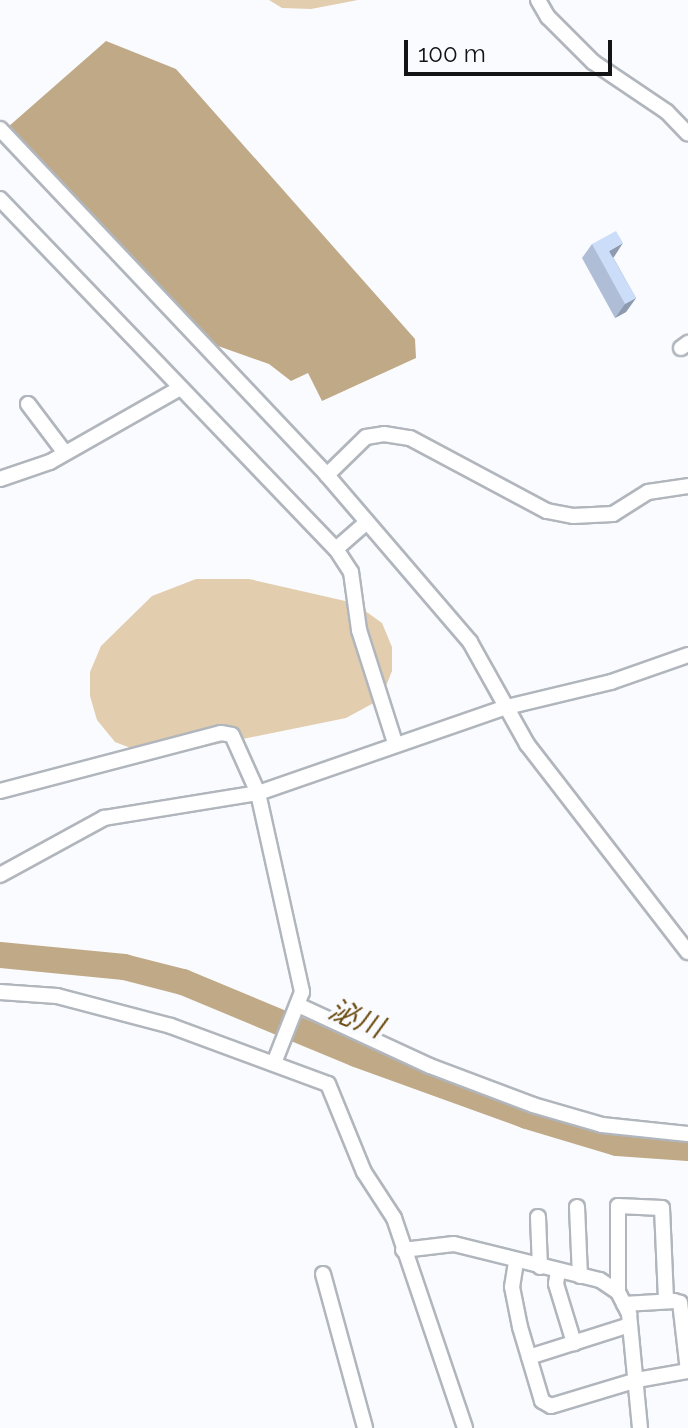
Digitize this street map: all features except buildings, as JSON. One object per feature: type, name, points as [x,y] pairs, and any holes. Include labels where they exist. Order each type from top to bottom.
[{"type":"street","points":[[538,0],[548,17],[593,62],[667,112],[688,134]]},
{"type":"street","points":[[0,129],[327,475],[483,659],[527,744],[688,952]]},
{"type":"street","points":[[0,199],[336,549],[351,572],[359,630],[395,743]]},
{"type":"street","points":[[0,479],[65,453],[180,388]]},
{"type":"street","points":[[28,404],[65,453]]},
{"type":"street","points":[[327,475],[366,437],[384,434],[410,438],[547,511],[573,516],[613,514],[648,492],[688,486]]},
{"type":"street","points":[[336,549],[367,522]]},
{"type":"street","points":[[0,875],[104,818],[258,793],[395,743],[507,707],[611,682],[688,655]]},
{"type":"street","points":[[0,791],[221,733],[232,735],[258,793],[302,992],[276,1058]]},
{"type":"street","points":[[0,992],[57,996],[139,1017],[276,1058],[328,1084],[337,1097],[354,1150],[386,1200],[465,1428]]},
{"type":"street","points":[[296,1009],[430,1066],[533,1105],[602,1125],[688,1134]]},
{"type":"street","points":[[516,1262],[512,1287],[542,1401],[551,1406],[637,1380],[688,1371],[662,1208],[618,1206],[621,1298],[630,1325],[637,1380],[640,1428]]},
{"type":"street","points":[[577,1207],[580,1276]]},
{"type":"street","points":[[538,1217],[540,1267]]},
{"type":"street","points":[[403,1250],[454,1244],[516,1262],[600,1280],[621,1298],[678,1302]]},
{"type":"street","points":[[558,1271],[556,1284],[574,1343]]},
{"type":"street","points":[[323,1274],[365,1428]]},
{"type":"street","points":[[529,1357],[630,1325]]},
{"type":"shaded area","points":[[269,0],[358,0],[311,9],[282,8]]},
{"type":"shaded area","points":[[106,41],[176,69],[415,339],[416,358],[322,401],[308,373],[291,381],[269,364],[218,346],[8,127]]},
{"type":"shaded area","points":[[196,579],[249,579],[354,603],[382,623],[392,647],[392,671],[381,699],[346,718],[154,757],[115,742],[97,720],[90,696],[90,672],[101,646],[152,596]]},
{"type":"waterway","name":"泌川","points":[[0,955],[124,967],[183,982],[356,1054],[527,1116],[617,1143],[688,1148]]}]
